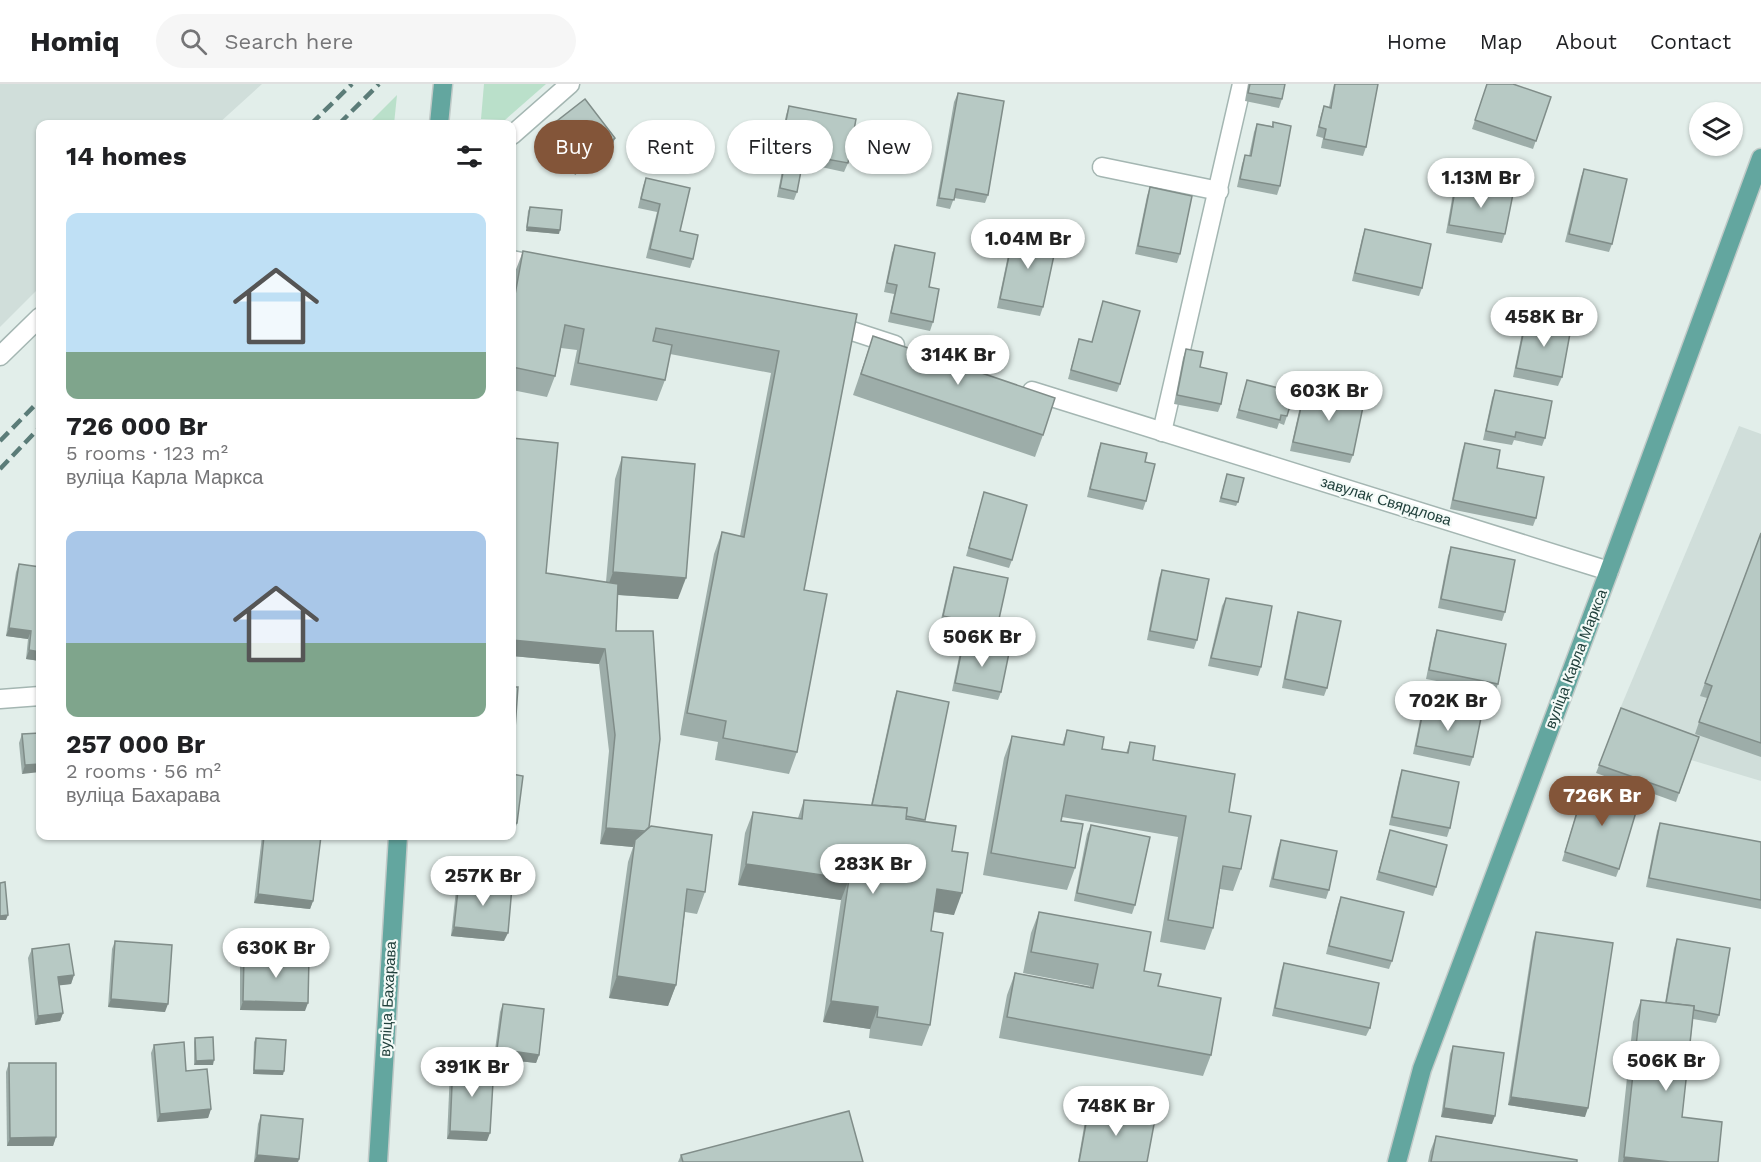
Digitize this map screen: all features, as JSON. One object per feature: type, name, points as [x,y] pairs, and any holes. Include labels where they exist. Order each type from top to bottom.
[{"type":"main road","points":[[439,120],[443,84]]},
{"type":"main road","name":"вуліца Карла Маркса","points":[[1396,1162],[1422,1069],[1761,158]]},
{"type":"main road","name":"вуліца Бахарава","points":[[378,1162],[398,840]]},
{"type":"street","points":[[516,131],[570,84]]},
{"type":"street","points":[[1162,432],[1242,84]]},
{"type":"street","points":[[1102,167],[1219,191]]},
{"type":"street","points":[[516,261],[558,269]]},
{"type":"street","points":[[0,357],[36,321]]},
{"type":"street","points":[[814,323],[849,330],[916,352]]},
{"type":"street","name":"завулак Свярдлова","points":[[1016,385],[1609,571]]},
{"type":"street","points":[[0,699],[36,696]]},
{"type":"shaded area","points":[[0,84],[262,84],[222,120],[36,120],[36,291],[0,327]]},
{"type":"shaded area","points":[[1739,426],[1761,434],[1761,781],[1691,760],[1617,716]]},
{"type":"green space","points":[[484,84],[546,84],[505,120],[481,119]]},
{"type":"green space","points":[[397,95],[394,120],[372,120]]},
{"type":"building","points":[[1250,84],[1285,84],[1282,99],[1248,93]]},
{"type":"building","points":[[1335,84],[1378,84],[1366,147],[1324,139],[1326,129],[1319,127],[1324,106],[1331,108]]},
{"type":"building","points":[[1487,84],[1513,84],[1551,97],[1536,141],[1475,120]]},
{"type":"building","points":[[958,93],[1004,101],[988,195],[956,189],[954,200],[939,198]]},
{"type":"building","points":[[585,99],[601,120],[558,120]]},
{"type":"building","points":[[789,106],[856,119],[845,120],[845,162],[833,160],[833,120],[786,120]]},
{"type":"building","points":[[1273,122],[1291,126],[1280,186],[1240,179],[1245,155],[1251,156],[1257,124],[1273,127]]},
{"type":"building","points":[[1584,169],[1627,179],[1612,244],[1569,234]]},
{"type":"building","points":[[783,174],[800,174],[797,192],[780,188]]},
{"type":"building","points":[[646,178],[690,188],[680,231],[698,235],[693,259],[650,249],[660,204],[641,199]]},
{"type":"building","points":[[1456,184],[1513,194],[1505,234],[1449,225]]},
{"type":"building","points":[[1150,187],[1192,196],[1180,254],[1138,246]]},
{"type":"building","points":[[530,207],[562,210],[560,230],[527,227]]},
{"type":"building","points":[[1365,229],[1431,244],[1422,288],[1355,273]]},
{"type":"building","points":[[1014,232],[1057,241],[1043,307],[1000,299]]},
{"type":"building","points":[[895,245],[935,253],[929,287],[939,289],[933,322],[891,313],[897,285],[887,283]]},
{"type":"building","points":[[523,251],[857,314],[804,590],[827,594],[797,752],[723,738],[726,721],[687,713],[722,532],[744,537],[779,351],[656,328],[653,341],[672,345],[665,380],[578,363],[584,329],[565,325],[555,376],[516,368],[516,289]]},
{"type":"building","points":[[1103,301],[1140,311],[1120,384],[1071,370],[1079,339],[1092,342]]},
{"type":"building","points":[[1526,320],[1571,328],[1562,377],[1516,368]]},
{"type":"building","points":[[873,336],[1055,398],[1043,435],[861,374]]},
{"type":"building","points":[[1186,349],[1203,352],[1200,367],[1227,373],[1221,404],[1177,395]]},
{"type":"building","points":[[1247,380],[1294,392],[1287,416],[1281,415],[1280,420],[1239,410]]},
{"type":"building","points":[[1305,390],[1364,402],[1353,455],[1293,442]]},
{"type":"building","points":[[1495,390],[1552,401],[1545,438],[1516,432],[1515,437],[1486,431]]},
{"type":"building","points":[[516,438],[558,443],[546,573],[618,584],[616,631],[653,631],[660,739],[649,827],[645,831],[606,828],[615,735],[605,649],[516,640]]},
{"type":"building","points":[[1101,443],[1147,453],[1145,462],[1155,464],[1146,501],[1090,489]]},
{"type":"building","points":[[1465,443],[1500,450],[1497,468],[1544,477],[1536,518],[1453,500]]},
{"type":"building","points":[[622,457],[695,464],[686,578],[613,572]]},
{"type":"building","points":[[1227,474],[1244,478],[1238,502],[1221,498]]},
{"type":"building","points":[[984,492],[1027,505],[1012,560],[969,548]]},
{"type":"building","points":[[1761,533],[1761,743],[1699,722],[1712,686],[1705,683]]},
{"type":"building","points":[[1451,547],[1515,560],[1505,612],[1441,599]]},
{"type":"building","points":[[19,564],[36,566],[36,651],[29,650],[31,631],[9,628]]},
{"type":"building","points":[[954,567],[1008,578],[997,628],[943,616]]},
{"type":"building","points":[[1162,570],[1209,579],[1197,640],[1150,631]]},
{"type":"building","points":[[1226,598],[1272,606],[1261,667],[1211,658]]},
{"type":"building","points":[[1298,612],[1341,621],[1327,688],[1285,679]]},
{"type":"building","points":[[1437,630],[1506,644],[1498,684],[1429,670]]},
{"type":"building","points":[[963,644],[1009,653],[1001,692],[955,683]]},
{"type":"building","points":[[516,687],[518,687],[516,715]]},
{"type":"building","points":[[897,691],[949,702],[925,820],[906,816],[907,808],[872,805]]},
{"type":"building","points":[[1424,706],[1481,718],[1473,757],[1416,746]]},
{"type":"building","points":[[1621,708],[1699,737],[1679,793],[1599,765]]},
{"type":"building","points":[[1067,730],[1104,737],[1102,749],[1128,753],[1130,742],[1155,746],[1153,760],[1235,774],[1229,812],[1251,816],[1241,869],[1223,866],[1213,928],[1168,920],[1186,816],[1066,795],[1061,821],[1083,824],[1075,868],[991,853],[1012,736],[1064,745]]},
{"type":"building","points":[[36,733],[36,764],[25,765],[22,734]]},
{"type":"building","points":[[1402,770],[1459,782],[1450,828],[1392,817]]},
{"type":"building","points":[[516,775],[523,776],[516,823]]},
{"type":"building","points":[[1585,786],[1639,802],[1619,869],[1565,852]]},
{"type":"building","points":[[804,800],[907,808],[906,819],[956,826],[952,851],[968,853],[962,893],[937,889],[931,931],[943,933],[930,1025],[877,1017],[878,1007],[831,1001],[849,879],[746,864],[753,812],[802,819]]},
{"type":"building","points":[[1660,823],[1761,842],[1761,900],[1649,878]]},
{"type":"building","points":[[1091,825],[1150,837],[1135,905],[1077,893]]},
{"type":"building","points":[[651,826],[712,835],[705,892],[687,889],[676,985],[617,976],[635,840]]},
{"type":"building","points":[[1390,830],[1447,845],[1436,887],[1379,872]]},
{"type":"building","points":[[264,840],[321,840],[313,901],[258,894]]},
{"type":"building","points":[[1281,840],[1337,851],[1329,890],[1273,879]]},
{"type":"building","points":[[459,881],[512,887],[508,933],[454,927]]},
{"type":"building","points":[[5,882],[8,915],[0,916],[0,883]]},
{"type":"building","points":[[1341,897],[1404,912],[1392,961],[1329,946]]},
{"type":"building","points":[[1039,912],[1151,932],[1144,971],[1161,974],[1158,986],[1221,998],[1211,1055],[1007,1017],[1015,973],[1093,988],[1098,964],[1031,952]]},
{"type":"building","points":[[1536,932],[1613,943],[1588,1108],[1511,1097]]},
{"type":"building","points":[[1677,939],[1730,948],[1719,1015],[1694,1010],[1694,1006],[1666,1003]]},
{"type":"building","points":[[115,941],[172,945],[168,1004],[111,999]]},
{"type":"building","points":[[69,944],[74,975],[58,977],[63,1013],[38,1016],[32,949]]},
{"type":"building","points":[[244,956],[309,957],[308,1003],[243,1001]]},
{"type":"building","points":[[1284,963],[1379,983],[1370,1028],[1275,1008]]},
{"type":"building","points":[[1641,1000],[1694,1006],[1682,1117],[1722,1122],[1718,1162],[1670,1162],[1624,1157]]},
{"type":"building","points":[[503,1004],[544,1009],[539,1055],[497,1049]]},
{"type":"building","points":[[213,1037],[214,1060],[196,1061],[195,1038]]},
{"type":"building","points":[[256,1038],[286,1040],[284,1071],[254,1070]]},
{"type":"building","points":[[184,1042],[186,1071],[207,1069],[211,1109],[160,1114],[154,1045]]},
{"type":"building","points":[[1453,1046],[1504,1053],[1495,1116],[1444,1108]]},
{"type":"building","points":[[453,1062],[494,1065],[490,1133],[450,1131]]},
{"type":"building","points":[[9,1063],[56,1063],[56,1137],[10,1138]]},
{"type":"building","points":[[1089,1107],[1155,1119],[1147,1162],[1079,1162]]},
{"type":"building","points":[[849,1111],[863,1162],[683,1162],[681,1155]]},
{"type":"building","points":[[261,1115],[303,1119],[299,1159],[257,1155]]},
{"type":"building","points":[[1436,1136],[1577,1160],[1577,1162],[1431,1162]]},
{"type":"railway","points":[[315,120],[352,84]]},
{"type":"railway","points":[[343,120],[379,84]]},
{"type":"railway","points":[[0,441],[36,404]]},
{"type":"railway","points":[[0,469],[36,431]]}]
